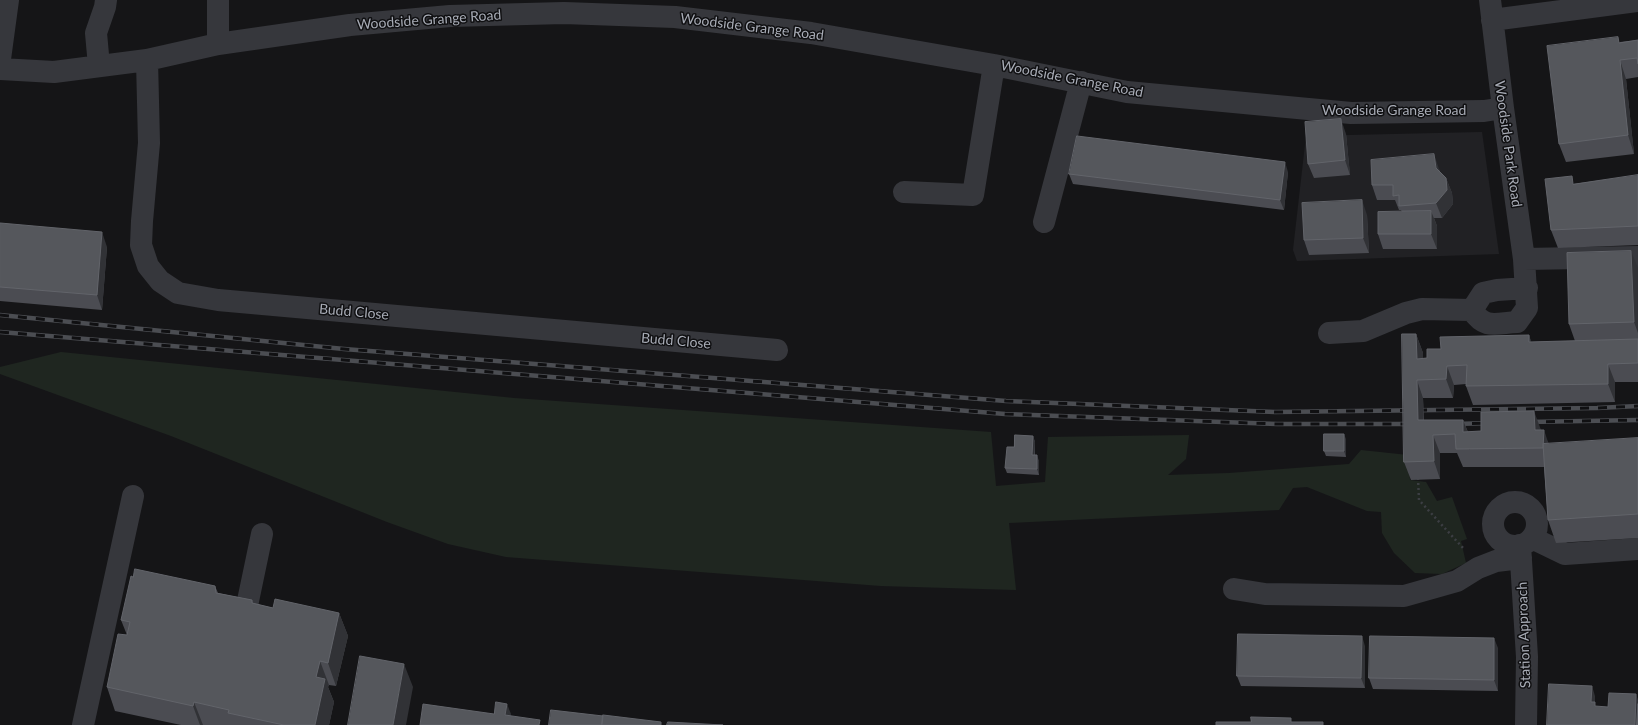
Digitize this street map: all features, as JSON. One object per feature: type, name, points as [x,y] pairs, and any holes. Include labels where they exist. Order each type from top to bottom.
[{"type":"street","points":[[0,59],[8,0]]},
{"type":"street","points":[[99,66],[96,33],[106,0]]},
{"type":"street","points":[[218,0],[218,44]]},
{"type":"street","points":[[1491,10],[1638,1]]},
{"type":"street","name":"Woodside Park Road","points":[[1472,310],[1478,319],[1487,324],[1517,322],[1527,308],[1527,288],[1524,259],[1491,10]]},
{"type":"street","name":"Woodside Grange Road","points":[[0,69],[54,72],[147,60],[218,44],[350,25],[450,16],[564,13],[674,17],[803,32],[994,64],[1127,92],[1351,113],[1484,110],[1503,108]]},
{"type":"street","name":"Budd Close","points":[[147,60],[149,143],[141,246],[148,266],[160,281],[178,293],[218,300],[776,350]]},
{"type":"street","points":[[904,192],[973,195],[994,64]]},
{"type":"street","points":[[1044,222],[1081,82]]},
{"type":"street","points":[[1524,259],[1638,257]]},
{"type":"street","points":[[1329,333],[1363,331],[1422,308],[1472,310],[1483,293],[1527,288]]},
{"type":"street","points":[[83,725],[133,496]]},
{"type":"street","points":[[244,620],[262,534]]},
{"type":"street","points":[[1234,589],[1265,594],[1404,596],[1457,581],[1524,547],[1565,554],[1638,549]]},
{"type":"street","name":"Station Approach","points":[[1524,547],[1527,657],[1526,725]]},
{"type":"path","points":[[1418,474],[1419,500],[1453,539],[1482,567]]},
{"type":"shaded area","points":[[1482,132],[1499,254],[1297,261],[1293,250],[1306,136]]},
{"type":"shaded area","points":[[61,352],[514,398],[991,432],[996,486],[1045,482],[1048,437],[1189,435],[1186,459],[1168,475],[1229,473],[1349,464],[1361,450],[1408,455],[1410,480],[1426,482],[1437,501],[1452,497],[1467,539],[1461,541],[1466,563],[1442,574],[1415,573],[1394,553],[1382,533],[1381,512],[1367,511],[1307,487],[1293,488],[1279,510],[1009,523],[1016,590],[881,586],[506,557],[448,544],[387,522],[171,436],[0,374],[0,367]]},
{"type":"building","points":[[1618,37],[1619,43],[1638,40],[1638,64],[1637,58],[1620,60],[1628,135],[1559,144],[1547,46]]},
{"type":"building","points":[[1341,119],[1345,160],[1308,164],[1305,122]]},
{"type":"building","points":[[1077,136],[1285,162],[1280,200],[1069,174]]},
{"type":"building","points":[[1434,154],[1436,168],[1446,178],[1447,190],[1436,203],[1399,206],[1399,195],[1393,196],[1393,185],[1372,185],[1371,160]]},
{"type":"building","points":[[1638,175],[1638,226],[1551,230],[1545,179],[1572,176],[1573,184]]},
{"type":"building","points":[[1362,200],[1363,238],[1304,240],[1302,203]]},
{"type":"building","points":[[1431,211],[1431,234],[1378,234],[1378,212]]},
{"type":"building","points":[[0,223],[102,232],[97,295],[0,287]]},
{"type":"building","points":[[1631,251],[1634,322],[1569,324],[1567,253]]},
{"type":"building","points":[[1402,334],[1416,334],[1417,359],[1427,358],[1427,349],[1441,349],[1440,337],[1529,335],[1529,342],[1638,339],[1638,363],[1608,364],[1608,384],[1466,386],[1467,365],[1447,366],[1446,379],[1417,380],[1418,420],[1463,420],[1463,432],[1481,431],[1481,412],[1534,411],[1535,430],[1544,430],[1543,448],[1456,449],[1455,434],[1433,435],[1434,461],[1404,462]]},
{"type":"building","points":[[1324,434],[1344,434],[1344,451],[1324,451]]},
{"type":"building","points":[[1015,435],[1033,436],[1032,455],[1037,455],[1037,469],[1005,468],[1007,447],[1014,447]]},
{"type":"building","points":[[1638,438],[1638,514],[1548,520],[1543,444]]},
{"type":"building","points":[[135,569],[215,586],[216,593],[252,600],[252,603],[273,608],[275,599],[339,613],[328,663],[320,661],[316,677],[325,679],[315,725],[284,725],[228,713],[229,710],[194,702],[193,706],[107,687],[118,634],[127,635],[130,622],[121,620],[131,576],[133,577]]},
{"type":"building","points":[[1238,634],[1362,636],[1361,678],[1237,676]]},
{"type":"building","points":[[1370,636],[1494,638],[1494,680],[1369,678]]},
{"type":"building","points":[[360,656],[404,664],[393,725],[348,725]]},
{"type":"building","points":[[1549,684],[1592,686],[1591,702],[1595,702],[1595,706],[1608,707],[1609,693],[1636,694],[1635,725],[1547,725]]},
{"type":"building","points":[[496,702],[507,704],[505,715],[540,720],[539,725],[420,725],[423,704],[494,714]]},
{"type":"building","points":[[1638,704],[1638,725],[1637,725]]},
{"type":"building","points":[[551,710],[603,716],[602,725],[549,725]]},
{"type":"building","points":[[603,715],[661,722],[661,725],[602,725]]},
{"type":"building","points":[[1251,717],[1291,718],[1291,722],[1323,722],[1323,725],[1216,725],[1216,722],[1251,722]]},
{"type":"building","points":[[668,722],[723,725],[667,725]]},
{"type":"railway","points":[[0,315],[344,349],[1006,401],[1275,412],[1597,408],[1638,406]]},
{"type":"railway","points":[[0,332],[1005,414],[1277,424],[1414,424]]},
{"type":"railway","points":[[1528,422],[1638,420]]},
{"type":"railway","points":[[1454,424],[1492,423]]}]
